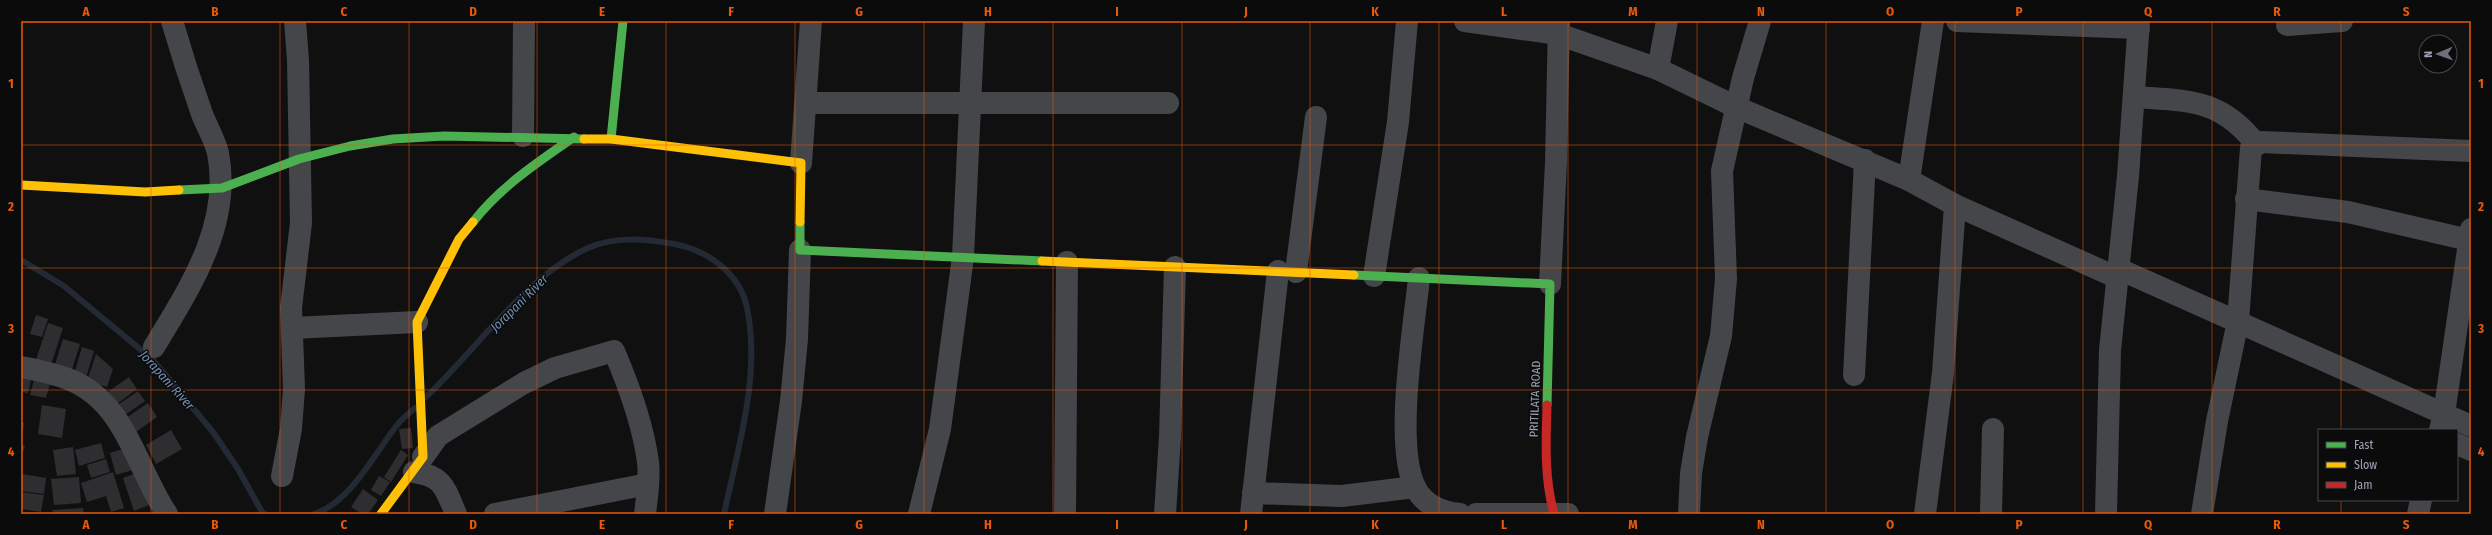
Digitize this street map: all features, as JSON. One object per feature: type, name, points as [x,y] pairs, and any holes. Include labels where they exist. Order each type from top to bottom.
[{"type":"street","points":[[154,347],[198,271],[210,242],[222,188],[217,152],[183,58],[172,21]]},
{"type":"street","points":[[282,476],[291,428],[294,389],[291,308],[301,223],[295,21]]},
{"type":"street","points":[[524,21],[524,136]]},
{"type":"street","points":[[612,139],[623,21]]},
{"type":"street","points":[[775,514],[791,401],[797,339],[801,163],[811,21]]},
{"type":"street","points":[[919,514],[940,429],[963,257],[974,21]]},
{"type":"street","points":[[1374,276],[1398,122],[1407,21]]},
{"type":"street","points":[[1464,21],[1558,27],[1658,69],[1736,107],[1865,160],[1909,180],[1955,205],[2118,274],[2238,321],[2442,422],[2471,426]]},
{"type":"street","points":[[1658,69],[1667,21]]},
{"type":"street","points":[[1689,514],[1691,473],[1697,437],[1721,336],[1726,279],[1722,170],[1736,107],[1760,21]]},
{"type":"street","points":[[1909,180],[1933,21]]},
{"type":"street","points":[[1957,21],[2139,24],[2134,97],[2110,350],[2106,514]]},
{"type":"street","points":[[2287,25],[2342,21]]},
{"type":"street","points":[[800,250],[1550,284],[1556,162],[1558,27]]},
{"type":"street","points":[[2134,97],[2185,100],[2206,105],[2232,118],[2242,126],[2256,144]]},
{"type":"street","points":[[806,103],[1168,103]]},
{"type":"street","points":[[1251,514],[1287,272],[1316,117]]},
{"type":"street","points":[[21,185],[145,192],[222,188],[299,159],[393,139],[444,136],[524,136],[612,139],[801,163]]},
{"type":"street","points":[[456,514],[441,481],[429,474],[419,465],[420,429],[416,343],[417,322],[459,239],[486,205],[528,169],[574,138]]},
{"type":"street","points":[[2202,514],[2217,421],[2238,321],[2249,155],[2251,148],[2262,142],[2471,151]]},
{"type":"street","points":[[1854,374],[1865,160]]},
{"type":"street","points":[[2246,199],[2348,212],[2470,234],[2442,422]]},
{"type":"street","points":[[1925,514],[1942,373],[1955,205]]},
{"type":"street","points":[[1065,514],[1067,262]]},
{"type":"street","points":[[1165,514],[1170,437],[1175,267]]},
{"type":"street","points":[[1419,278],[1405,424],[1408,459],[1421,501]]},
{"type":"street","name":"PRITILATA ROAD","points":[[1550,284],[1545,466],[1547,489],[1558,514]]},
{"type":"street","points":[[292,328],[417,322]]},
{"type":"street","points":[[381,514],[419,465],[438,436],[524,383],[554,368],[614,351],[625,376],[641,430],[648,463],[648,484],[645,514]]},
{"type":"street","points":[[21,367],[69,379],[89,390],[107,406],[122,426],[143,474],[167,514]]},
{"type":"street","points":[[1991,514],[1993,429]]},
{"type":"street","points":[[2458,444],[2471,450]]},
{"type":"street","points":[[495,514],[648,484]]},
{"type":"street","points":[[1253,493],[1342,496],[1421,501],[1444,512],[1460,514]]},
{"type":"street","points":[[2418,514],[2421,501]]},
{"type":"street","points":[[1476,514],[1558,514]]},
{"type":"building","points":[[36,315],[48,319],[42,337],[30,334]]},
{"type":"building","points":[[48,323],[63,328],[50,368],[35,363]]},
{"type":"building","points":[[63,339],[80,344],[70,376],[53,371]]},
{"type":"building","points":[[82,347],[94,351],[86,378],[74,374]]},
{"type":"building","points":[[96,354],[113,369],[107,387],[87,381]]},
{"type":"building","points":[[21,372],[32,375],[28,393],[21,392]]},
{"type":"building","points":[[35,376],[51,380],[46,398],[30,395]]},
{"type":"building","points":[[129,377],[137,389],[114,406],[105,394]]},
{"type":"building","points":[[138,391],[145,401],[122,417],[115,407]]},
{"type":"building","points":[[148,403],[157,417],[133,434],[123,420]]},
{"type":"building","points":[[42,405],[66,409],[62,438],[38,434]]},
{"type":"building","points":[[21,423],[24,423],[22,437],[21,437]]},
{"type":"building","points":[[411,428],[413,448],[402,449],[399,429]]},
{"type":"building","points":[[171,430],[182,449],[156,464],[146,445]]},
{"type":"building","points":[[101,443],[105,458],[79,466],[75,450]]},
{"type":"building","points":[[21,444],[25,446],[21,457]]},
{"type":"building","points":[[73,447],[76,474],[57,476],[53,450]]},
{"type":"building","points":[[130,447],[136,469],[116,475],[110,453]]},
{"type":"building","points":[[401,450],[408,455],[391,482],[384,477]]},
{"type":"building","points":[[106,459],[110,472],[91,478],[87,465]]},
{"type":"building","points":[[113,472],[124,508],[111,512],[106,496],[87,502],[81,483]]},
{"type":"building","points":[[139,472],[149,505],[134,511],[123,478]]},
{"type":"building","points":[[22,474],[46,478],[44,494],[21,491]]},
{"type":"building","points":[[379,476],[390,482],[381,496],[371,490]]},
{"type":"building","points":[[79,477],[81,503],[54,505],[51,479]]},
{"type":"building","points":[[363,489],[378,500],[368,514],[362,514],[351,507]]},
{"type":"building","points":[[21,492],[44,495],[41,512],[21,509]]},
{"type":"building","points":[[83,508],[84,514],[53,514],[52,510]]},
{"type":"waterway","name":"Jorapani River","points":[[426,397],[502,315],[544,276],[566,260],[598,244],[619,240],[652,241],[686,247],[710,258],[730,274],[743,295],[747,308],[751,333],[750,385],[741,437],[724,514]]},
{"type":"waterway","name":"Jorapani River","points":[[21,260],[64,286],[152,359],[213,432],[238,469],[262,512],[265,514]]},
{"type":"waterway","name":"Jorapani River","points":[[314,514],[327,508],[350,488],[371,463],[397,425],[415,408]]},
{"type":"traffic: fast","points":[[611,139],[623,21]]},
{"type":"traffic: fast","points":[[179,190],[222,188],[299,159],[350,146],[393,139],[444,136],[584,139]]},
{"type":"traffic: fast","points":[[473,222],[507,186],[574,137]]},
{"type":"traffic: fast","points":[[800,222],[800,250],[1042,261]]},
{"type":"traffic: fast","points":[[1354,275],[1550,284],[1547,405]]},
{"type":"traffic: slow","points":[[584,139],[611,139],[801,163],[800,222]]},
{"type":"traffic: slow","points":[[21,185],[145,192],[179,190]]},
{"type":"traffic: slow","points":[[381,514],[423,457],[417,322],[459,239],[473,222]]},
{"type":"traffic: slow","points":[[1042,261],[1354,275]]},
{"type":"traffic: jam","points":[[1547,405],[1547,473],[1554,514]]}]
